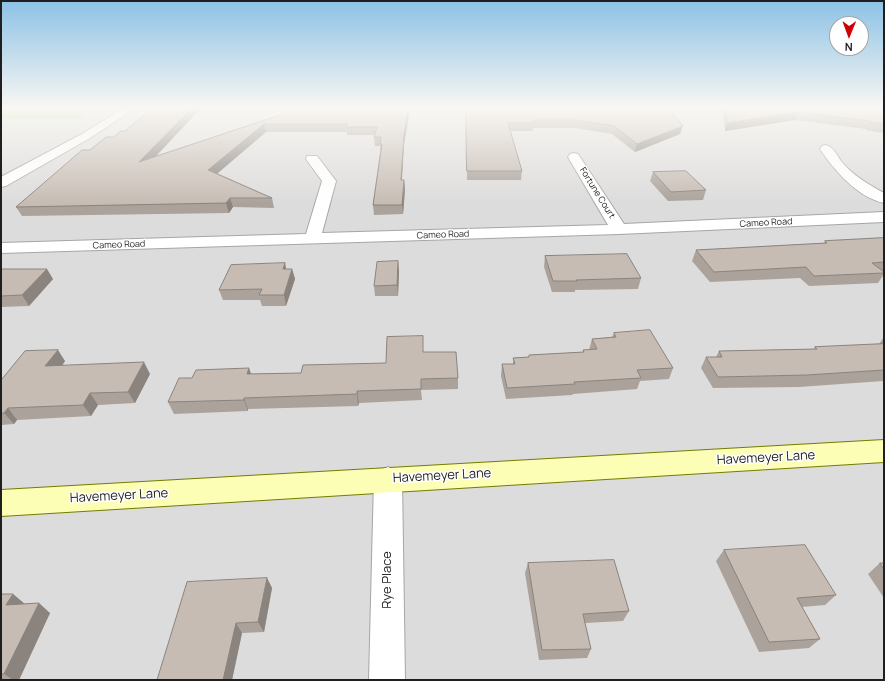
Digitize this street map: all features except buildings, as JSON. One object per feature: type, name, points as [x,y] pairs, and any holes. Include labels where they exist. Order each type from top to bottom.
[{"type":"street","points":[[1,183],[77,141]]},
{"type":"street","points":[[826,150],[840,168],[864,187],[884,199]]},
{"type":"street","name":"Fortune Court","points":[[574,157],[619,229]]},
{"type":"street","points":[[312,159],[329,181],[313,238]]},
{"type":"street","name":"Cameo Road","points":[[1,248],[619,229],[884,217]]},
{"type":"street","name":"Havemeyer Lane","points":[[1,503],[388,479],[884,451]]},
{"type":"street","name":"Rye Place","points":[[387,680],[388,479]]},
{"type":"shaded area","points":[[1,141],[884,141],[884,680],[1,680]]}]
